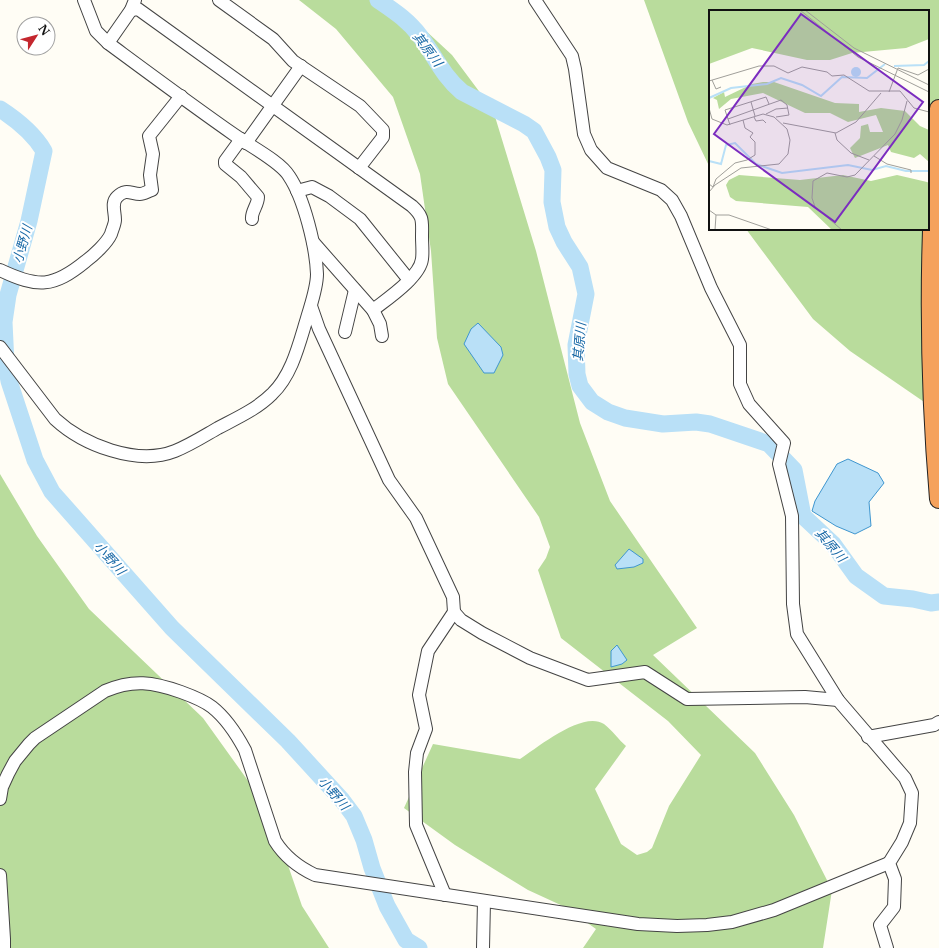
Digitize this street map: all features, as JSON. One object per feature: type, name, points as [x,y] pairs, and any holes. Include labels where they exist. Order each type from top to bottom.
[{"type":"highway","points":[[939,109],[931,244],[931,347],[935,449],[939,499]]},
{"type":"street","points":[[0,347],[55,419],[64,427],[91,443],[135,456],[148,457],[174,452],[251,410],[273,394],[288,372],[297,352],[311,306],[317,276],[312,241],[297,191],[288,174],[277,164],[108,43],[96,31],[84,0]]},
{"type":"street","points":[[219,0],[273,39],[293,61],[360,106],[383,130],[383,137],[358,168]]},
{"type":"street","points":[[0,799],[2,787],[16,761],[35,738],[105,691],[129,683],[146,682],[165,686],[195,698],[211,707],[223,718],[239,739],[245,750],[275,841],[281,850],[293,862],[314,875],[638,924],[677,926],[732,922],[774,910],[889,863],[902,842],[910,823],[912,793],[905,778],[838,700],[797,634],[793,604],[792,516],[779,464],[784,443],[749,404],[740,384],[740,345],[711,288],[681,216],[672,200],[661,190],[607,168],[591,150],[584,134],[576,69],[572,56],[535,0]]},
{"type":"street","points":[[108,43],[133,5],[412,206],[420,214],[422,221],[422,259],[420,267],[409,280],[373,310]]},
{"type":"street","points":[[252,219],[251,216],[258,203],[258,197],[241,176],[226,164],[225,161],[244,141],[301,66]]},
{"type":"street","points":[[3,271],[21,279],[35,282],[47,282],[58,280],[74,272],[94,255],[110,236],[115,221],[113,206],[114,200],[119,195],[127,191],[141,194],[152,190],[150,175],[153,154],[149,136],[181,96]]},
{"type":"street","points":[[297,191],[312,187],[329,196],[360,219],[409,280]]},
{"type":"street","points":[[312,241],[373,310],[380,324],[382,336]]},
{"type":"street","points":[[345,332],[355,290]]},
{"type":"street","points":[[311,306],[319,329],[389,480],[416,518],[453,597],[454,612],[461,620],[482,633],[530,658],[588,680],[645,672],[687,699],[805,697],[838,700]]},
{"type":"street","points":[[445,895],[416,825],[415,772],[417,753],[426,729],[419,695],[428,651],[454,612]]},
{"type":"street","points":[[868,736],[934,725],[939,722]]},
{"type":"street","points":[[887,948],[880,925],[894,907],[895,879],[889,863]]},
{"type":"street","points":[[0,875],[4,948]]},
{"type":"street","points":[[483,948],[484,901]]},
{"type":"green space","points":[[299,0],[389,0],[398,5],[452,55],[493,110],[536,251],[580,423],[610,501],[697,628],[653,655],[755,753],[794,815],[832,890],[823,948],[583,948],[596,929],[565,907],[528,890],[455,845],[404,808],[433,744],[520,759],[561,732],[585,722],[595,721],[604,724],[626,746],[595,789],[621,844],[637,855],[647,852],[652,848],[669,806],[701,755],[668,721],[561,638],[538,570],[546,558],[550,547],[539,517],[448,384],[437,338],[431,251],[420,174],[393,97],[336,29]]},
{"type":"green space","points":[[644,0],[939,0],[939,417],[930,406],[850,351],[813,319],[747,230],[929,230],[929,10],[709,10],[709,166],[688,122]]},
{"type":"green space","points":[[0,474],[37,536],[89,609],[203,718],[269,810],[302,906],[329,948],[0,948]]},
{"type":"water","points":[[478,323],[501,347],[503,355],[494,373],[484,373],[464,344],[471,329]]},
{"type":"water","points":[[848,459],[878,473],[884,483],[869,502],[871,526],[855,534],[836,526],[812,511],[815,501],[837,464]]},
{"type":"water","points":[[629,549],[643,559],[643,563],[634,567],[617,569],[615,565]]},
{"type":"water","points":[[617,645],[627,660],[622,664],[611,667],[611,651]]},
{"type":"waterway","name":"其原川","points":[[378,0],[411,25],[455,86],[462,92],[524,124],[534,131],[548,157],[553,170],[552,202],[557,227],[564,242],[580,267],[586,294],[576,345],[577,374],[580,386],[592,402],[608,412],[625,418],[663,424],[696,422],[710,424],[769,444],[794,470],[803,516],[833,544],[856,576],[884,596],[913,599],[931,603],[939,602]]},
{"type":"waterway","name":"小野川","points":[[0,109],[25,128],[44,151],[29,221],[8,295],[4,322],[6,364],[9,381],[35,460],[52,492],[172,628],[288,741],[342,800],[354,816],[387,906],[406,940],[419,948]]}]
